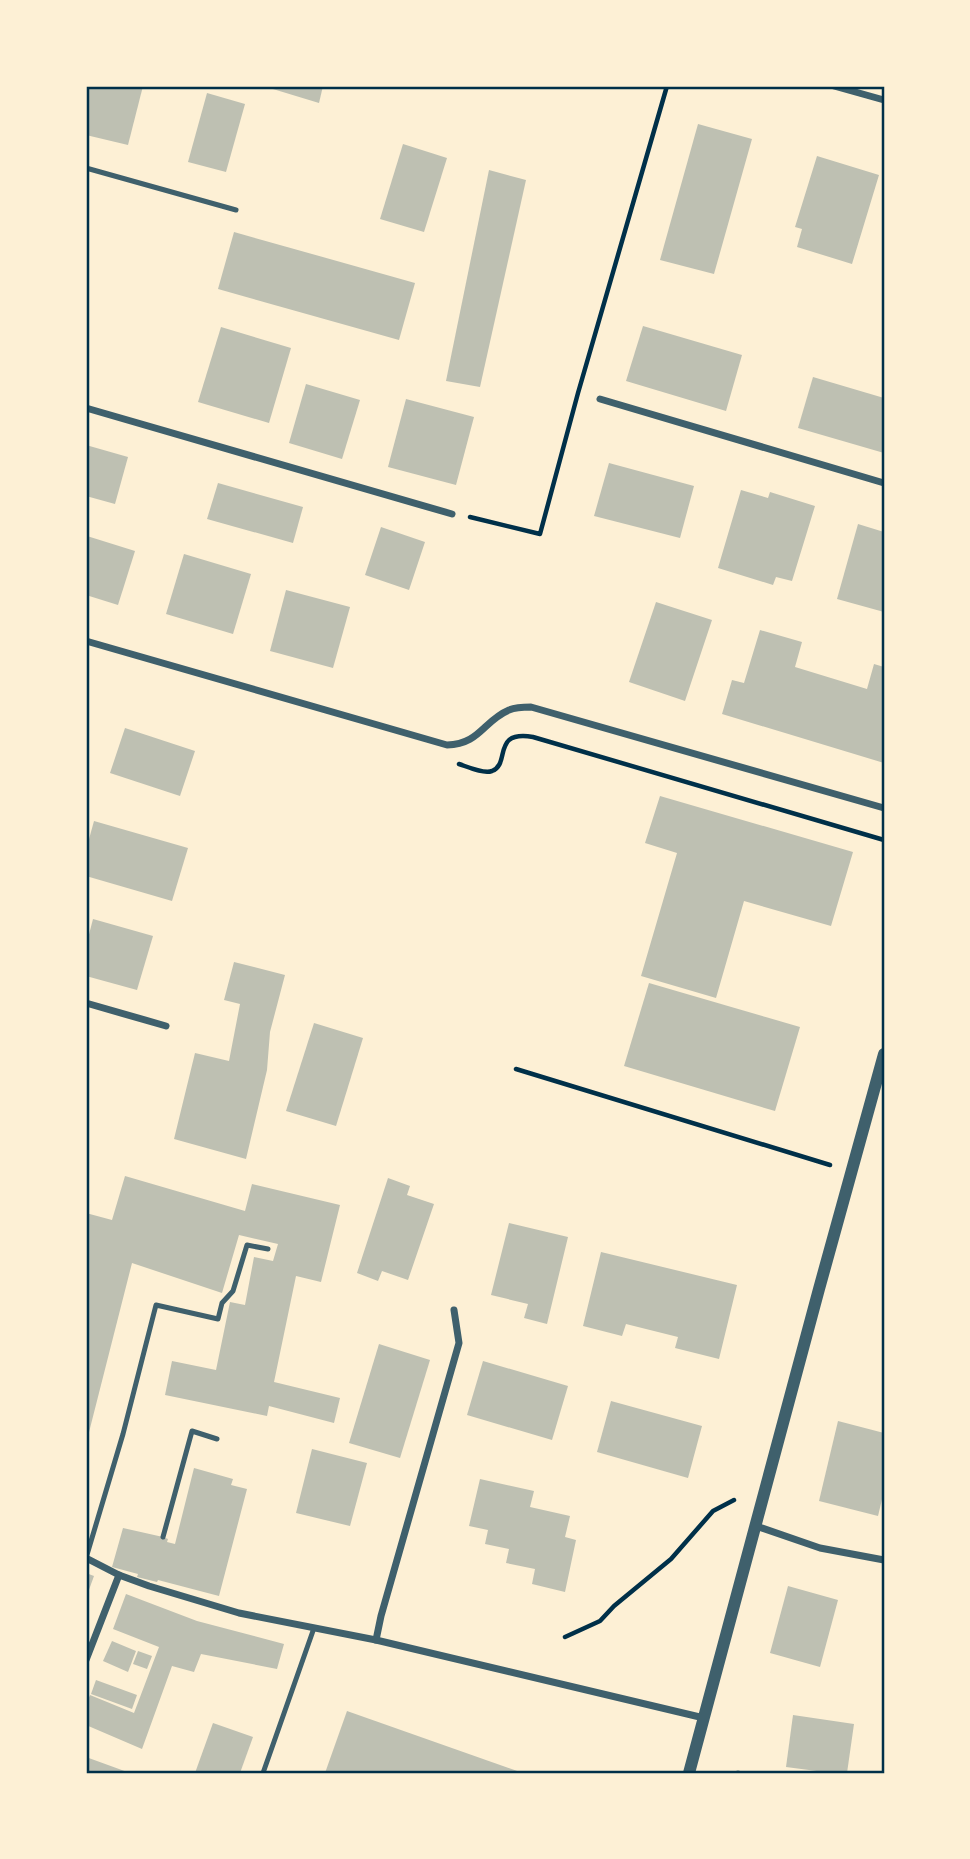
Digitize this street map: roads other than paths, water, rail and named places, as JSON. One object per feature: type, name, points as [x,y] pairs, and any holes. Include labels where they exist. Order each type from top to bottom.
[{"type":"street","points":[[834,86],[884,100]]},
{"type":"street","points":[[600,399],[884,483]]},
{"type":"street","points":[[86,408],[452,514]]},
{"type":"street","points":[[86,641],[446,745],[456,745],[474,737],[510,709],[531,707],[884,807]]},
{"type":"street","points":[[86,1003],[166,1026]]},
{"type":"street","points":[[689,1773],[884,1054]]},
{"type":"street","points":[[376,1640],[459,1343],[454,1310]]},
{"type":"street","points":[[756,1526],[820,1548],[884,1560]]},
{"type":"street","points":[[86,1558],[119,1575],[239,1613],[376,1640],[704,1718]]},
{"type":"street","points":[[86,1660],[119,1575]]},
{"type":"lane","points":[[86,168],[236,210]]},
{"type":"lane","points":[[86,1558],[123,1434],[156,1306],[218,1319],[222,1303],[233,1291],[247,1245],[268,1250]]},
{"type":"lane","points":[[163,1537],[192,1431],[217,1439]]},
{"type":"lane","points":[[263,1773],[314,1628]]}]
